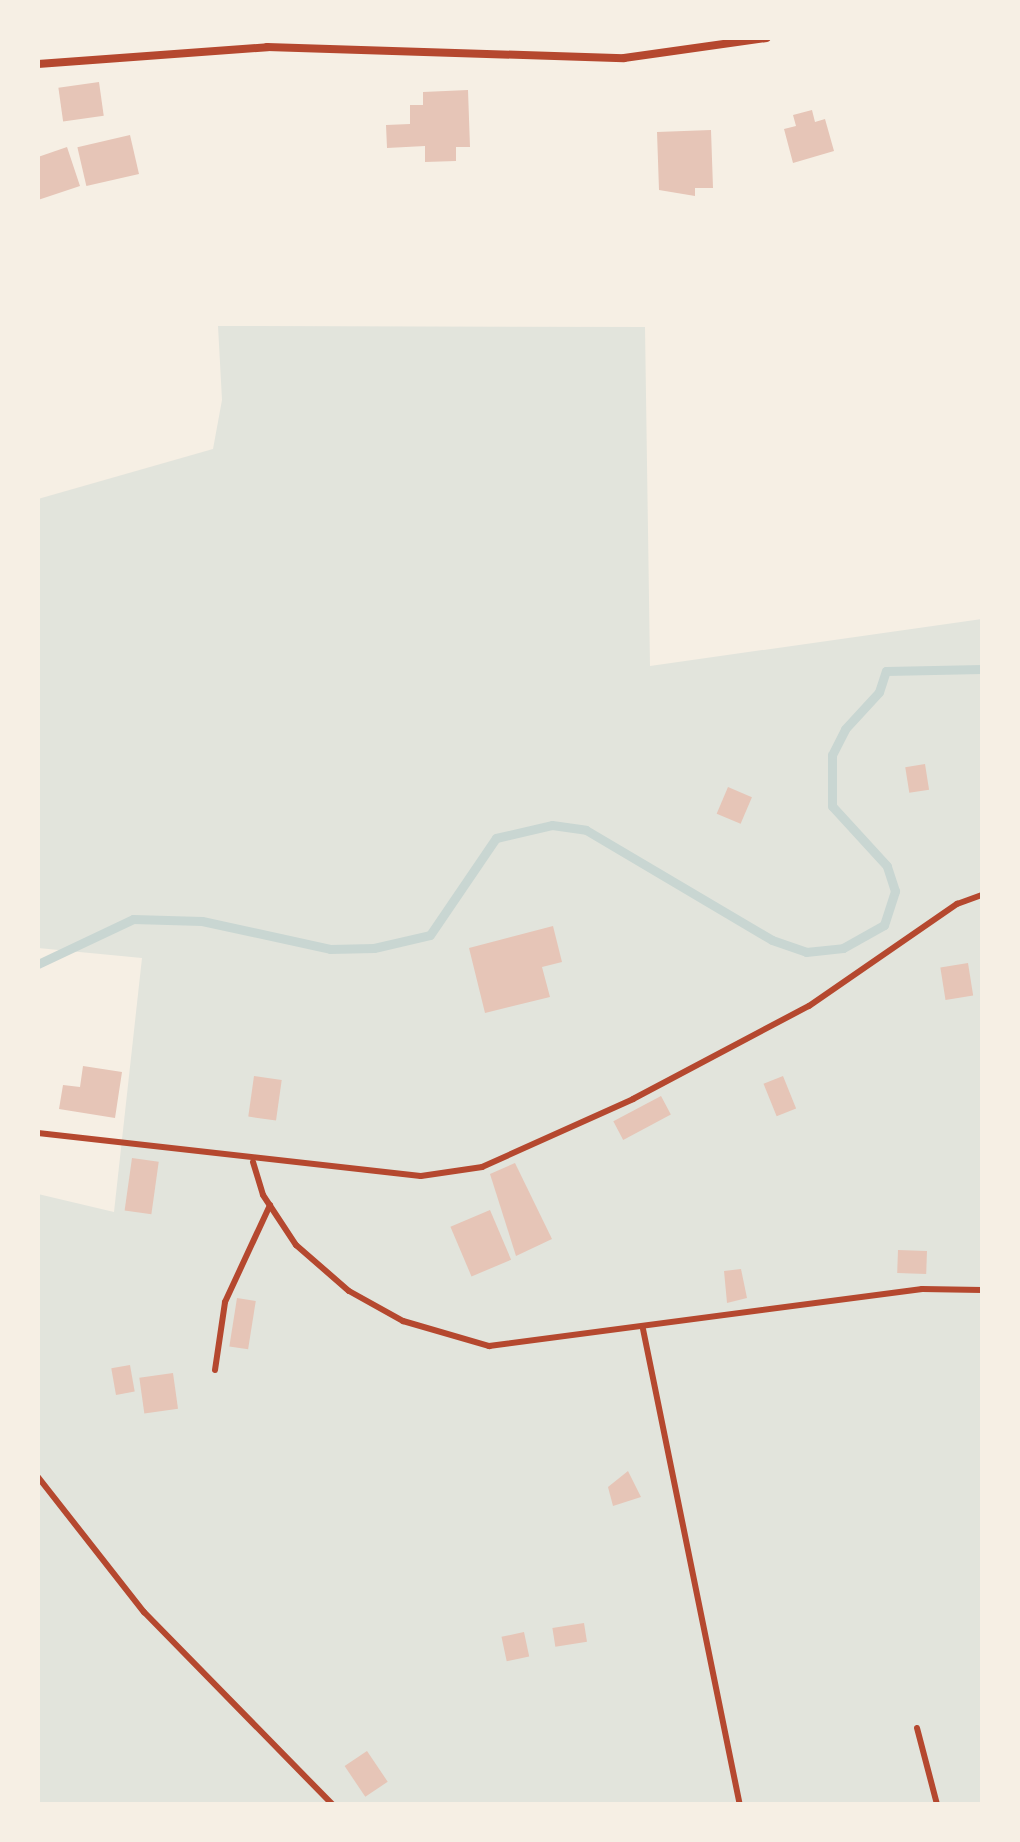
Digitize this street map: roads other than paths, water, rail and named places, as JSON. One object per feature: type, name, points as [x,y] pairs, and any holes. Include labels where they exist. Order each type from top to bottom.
[{"type":"street","points":[[38,64],[93,55],[267,47],[624,58],[767,38]]},
{"type":"lane","points":[[38,1133],[253,1162],[421,1176],[482,1167],[633,1099],[809,1006],[957,904],[982,895]]},
{"type":"lane","points":[[253,1162],[270,1205],[296,1245],[349,1291],[403,1321],[489,1346],[643,1329],[922,1289],[982,1290]]},
{"type":"lane","points":[[215,1370],[225,1302],[270,1205]]},
{"type":"lane","points":[[643,1329],[740,1804]]},
{"type":"lane","points":[[38,1477],[144,1612],[332,1804]]},
{"type":"lane","points":[[917,1728],[937,1804]]},
{"type":"waterway","points":[[38,964],[133,919],[202,921],[330,949],[374,948],[430,935],[496,838],[552,825],[586,830],[772,940],[806,952],[843,948],[884,925],[895,891],[887,866],[832,806],[832,755],[845,729],[879,692],[886,671],[982,669]]}]
